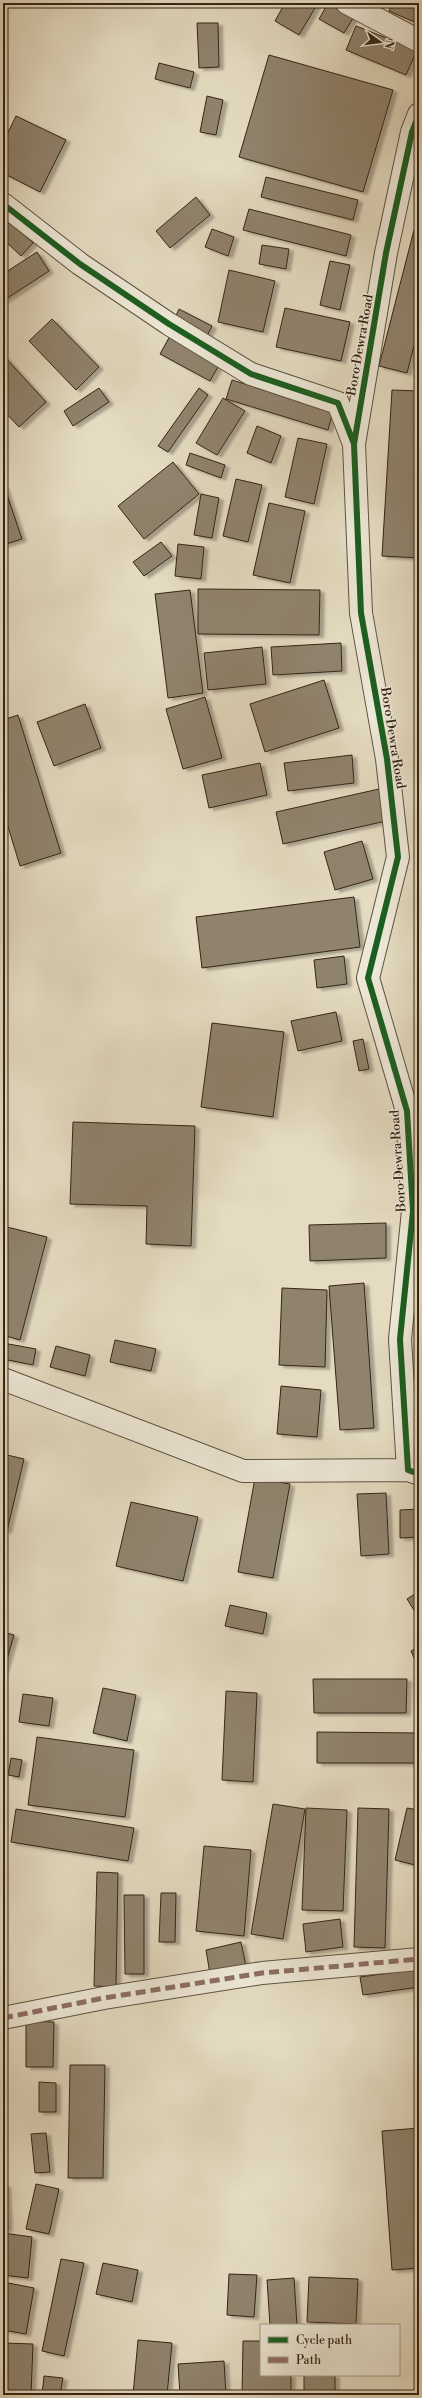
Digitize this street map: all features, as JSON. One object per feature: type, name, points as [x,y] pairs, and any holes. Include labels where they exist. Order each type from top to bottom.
[{"type":"street","points":[[347,3],[419,41]]},
{"type":"street","name":"Boro Dewra Road","points":[[414,1472],[400,1339],[413,1211],[407,1111],[368,978],[398,856],[387,759],[361,613],[354,444],[386,253],[412,132],[419,114]]},
{"type":"street","points":[[3,204],[80,264],[169,324],[251,374],[338,403],[354,444]]},
{"type":"street","points":[[3,1379],[243,1471],[414,1472]]},
{"type":"street","points":[[3,2018],[104,1998],[262,1973],[419,1959]]},
{"type":"building","points":[[285,3],[318,3],[299,35],[275,21]]},
{"type":"building","points":[[328,3],[333,3],[355,15],[344,33],[319,19]]},
{"type":"building","points":[[392,3],[419,3],[419,24],[389,11]]},
{"type":"building","points":[[197,23],[218,23],[219,67],[199,68]]},
{"type":"building","points":[[356,26],[417,50],[406,75],[346,50]]},
{"type":"building","points":[[269,55],[393,90],[363,192],[239,157]]},
{"type":"building","points":[[159,63],[194,72],[190,88],[155,79]]},
{"type":"building","points":[[207,96],[223,100],[216,135],[200,132]]},
{"type":"building","points":[[16,116],[66,140],[40,192],[3,173],[3,143]]},
{"type":"building","points":[[266,177],[358,200],[353,220],[261,197]]},
{"type":"building","points":[[196,197],[210,215],[170,248],[156,231]]},
{"type":"building","points":[[249,209],[351,235],[346,256],[243,230]]},
{"type":"building","points":[[3,215],[33,243],[21,256],[3,239]]},
{"type":"building","points":[[212,229],[234,237],[228,256],[205,247]]},
{"type":"building","points":[[414,230],[419,231],[419,326],[407,373],[379,366]]},
{"type":"building","points":[[262,245],[289,249],[286,269],[259,264]]},
{"type":"building","points":[[37,252],[49,271],[3,301],[3,274]]},
{"type":"building","points":[[330,261],[350,265],[340,310],[320,305]]},
{"type":"building","points":[[229,270],[275,281],[263,332],[218,322]]},
{"type":"building","points":[[285,308],[350,322],[341,361],[276,347]]},
{"type":"building","points":[[179,309],[212,326],[207,336],[174,320]]},
{"type":"building","points":[[52,319],[99,367],[76,390],[29,341]]},
{"type":"building","points":[[170,336],[219,365],[210,381],[160,354]]},
{"type":"building","points":[[3,355],[46,402],[19,427],[3,410]]},
{"type":"building","points":[[232,380],[333,411],[328,430],[226,399]]},
{"type":"building","points":[[99,388],[109,402],[73,426],[64,411]]},
{"type":"building","points":[[199,388],[208,395],[168,452],[158,446]]},
{"type":"building","points":[[392,390],[419,391],[419,558],[382,556]]},
{"type":"building","points":[[223,398],[245,411],[217,455],[196,443]]},
{"type":"building","points":[[257,426],[281,436],[271,463],[247,453]]},
{"type":"building","points":[[298,438],[327,444],[314,504],[285,497]]},
{"type":"building","points":[[190,453],[225,465],[221,478],[186,465]]},
{"type":"building","points":[[173,462],[199,494],[144,539],[118,506]]},
{"type":"building","points":[[236,479],[262,485],[248,542],[223,536]]},
{"type":"building","points":[[4,486],[22,539],[3,545],[3,487]]},
{"type":"building","points":[[201,494],[219,498],[212,538],[194,535]]},
{"type":"building","points":[[269,503],[305,511],[290,583],[253,575]]},
{"type":"building","points":[[161,542],[172,556],[144,576],[133,562]]},
{"type":"building","points":[[178,544],[204,547],[201,579],[175,576]]},
{"type":"building","points":[[198,589],[320,590],[319,635],[198,634]]},
{"type":"building","points":[[190,590],[203,693],[168,698],[155,594]]},
{"type":"building","points":[[341,643],[342,671],[273,675],[271,647]]},
{"type":"building","points":[[262,647],[266,684],[208,690],[204,653]]},
{"type":"building","points":[[324,680],[339,728],[265,752],[250,704]]},
{"type":"building","points":[[205,697],[222,758],[183,769],[166,709]]},
{"type":"building","points":[[85,704],[101,748],[54,766],[37,722]]},
{"type":"building","points":[[18,715],[61,853],[20,866],[3,810],[3,720]]},
{"type":"building","points":[[352,755],[354,783],[288,791],[284,763]]},
{"type":"building","points":[[260,763],[267,795],[209,808],[202,775]]},
{"type":"building","points":[[379,789],[386,821],[283,844],[276,812]]},
{"type":"building","points":[[362,841],[373,879],[335,890],[324,852]]},
{"type":"building","points":[[354,897],[360,947],[202,968],[196,917]]},
{"type":"building","points":[[344,956],[347,984],[317,988],[314,960]]},
{"type":"building","points":[[336,1012],[342,1041],[298,1051],[291,1021]]},
{"type":"building","points":[[212,1023],[284,1032],[273,1117],[201,1107]]},
{"type":"building","points":[[363,1039],[369,1069],[359,1071],[353,1041]]},
{"type":"building","points":[[73,1122],[195,1126],[191,1246],[146,1244],[147,1206],[70,1204]]},
{"type":"building","points":[[386,1223],[386,1258],[310,1261],[309,1225]]},
{"type":"building","points":[[3,1226],[47,1237],[20,1340],[3,1335]]},
{"type":"building","points":[[364,1283],[374,1428],[340,1430],[329,1286]]},
{"type":"building","points":[[282,1288],[327,1290],[325,1367],[279,1365]]},
{"type":"building","points":[[115,1340],[156,1349],[151,1371],[110,1362]]},
{"type":"building","points":[[3,1343],[36,1349],[33,1365],[3,1359]]},
{"type":"building","points":[[56,1346],[90,1355],[85,1376],[50,1367]]},
{"type":"building","points":[[281,1386],[321,1390],[317,1437],[277,1434]]},
{"type":"building","points":[[3,1454],[24,1459],[7,1531],[3,1530]]},
{"type":"building","points":[[255,1478],[290,1484],[273,1578],[238,1572]]},
{"type":"building","points":[[386,1493],[389,1554],[361,1556],[357,1494]]},
{"type":"building","points":[[131,1502],[198,1517],[183,1581],[116,1566]]},
{"type":"building","points":[[419,1509],[419,1537],[400,1538],[400,1510]]},
{"type":"building","points":[[419,1591],[419,1613],[417,1615],[407,1599]]},
{"type":"building","points":[[230,1605],[267,1613],[263,1634],[225,1626]]},
{"type":"building","points":[[3,1632],[14,1635],[4,1670],[3,1670]]},
{"type":"building","points":[[419,1647],[419,1669],[411,1651]]},
{"type":"building","points":[[313,1679],[407,1679],[406,1713],[314,1713]]},
{"type":"building","points":[[103,1688],[136,1695],[127,1741],[93,1733]]},
{"type":"building","points":[[226,1691],[257,1693],[253,1782],[222,1780]]},
{"type":"building","points":[[23,1694],[53,1698],[49,1726],[19,1722]]},
{"type":"building","points":[[317,1732],[419,1733],[419,1763],[317,1763]]},
{"type":"building","points":[[37,1737],[134,1750],[125,1817],[28,1805]]},
{"type":"building","points":[[11,1758],[22,1760],[19,1777],[8,1775]]},
{"type":"building","points":[[273,1804],[305,1809],[283,1939],[251,1934]]},
{"type":"building","points":[[306,1808],[347,1810],[343,1911],[302,1910]]},
{"type":"building","points":[[358,1808],[389,1809],[385,1948],[354,1947]]},
{"type":"building","points":[[407,1808],[419,1810],[419,1866],[395,1860]]},
{"type":"building","points":[[16,1809],[134,1828],[128,1861],[11,1842]]},
{"type":"building","points":[[204,1846],[251,1850],[244,1936],[196,1931]]},
{"type":"building","points":[[97,1872],[118,1873],[116,1987],[94,1986]]},
{"type":"building","points":[[161,1893],[176,1893],[175,1942],[159,1942]]},
{"type":"building","points":[[124,1895],[144,1895],[144,1974],[125,1974]]},
{"type":"building","points":[[340,1919],[343,1947],[306,1952],[303,1924]]},
{"type":"building","points":[[241,1942],[246,1966],[210,1974],[206,1950]]},
{"type":"building","points":[[419,1969],[419,1987],[363,1995],[360,1977]]},
{"type":"building","points":[[26,2021],[54,2022],[53,2067],[26,2067]]},
{"type":"building","points":[[70,2065],[105,2065],[103,2178],[68,2178]]},
{"type":"building","points":[[39,2082],[56,2083],[56,2112],[39,2112]]},
{"type":"building","points":[[419,2128],[419,2268],[392,2270],[382,2131]]},
{"type":"building","points":[[46,2133],[50,2172],[35,2173],[31,2134]]},
{"type":"building","points":[[36,2184],[59,2189],[49,2234],[26,2229]]},
{"type":"building","points":[[3,2185],[6,2185],[8,2229],[3,2230]]},
{"type":"building","points":[[3,2233],[32,2237],[28,2278],[3,2275]]},
{"type":"building","points":[[61,2259],[84,2263],[64,2356],[42,2351]]},
{"type":"building","points":[[103,2263],[138,2270],[132,2302],[96,2294]]},
{"type":"building","points":[[229,2274],[257,2275],[254,2317],[227,2315]]},
{"type":"building","points":[[309,2277],[358,2279],[356,2324],[307,2322]]},
{"type":"building","points":[[294,2278],[297,2324],[270,2324],[267,2280]]},
{"type":"building","points":[[3,2282],[34,2288],[26,2334],[3,2330]]},
{"type":"building","points":[[138,2340],[172,2343],[167,2395],[133,2395]]},
{"type":"building","points":[[243,2341],[260,2341],[260,2376],[291,2376],[291,2395],[242,2395]]},
{"type":"building","points":[[4,2343],[33,2344],[31,2395],[3,2395]]},
{"type":"building","points":[[224,2361],[226,2395],[180,2395],[178,2364]]},
{"type":"building","points":[[44,2376],[63,2378],[60,2395],[42,2395]]},
{"type":"building","points":[[304,2376],[335,2376],[335,2395],[304,2395]]},
{"type":"marked path","points":[[3,2018],[104,1998],[262,1973],[419,1959]]},
{"type":"cycle path","points":[[419,114],[412,132],[386,253],[354,444],[361,613],[387,759],[398,857],[368,978],[407,1111],[413,1211],[400,1339],[408,1470],[419,1474]]},
{"type":"cycle path","points":[[3,204],[80,264],[169,324],[251,374],[338,403],[354,444]]}]
